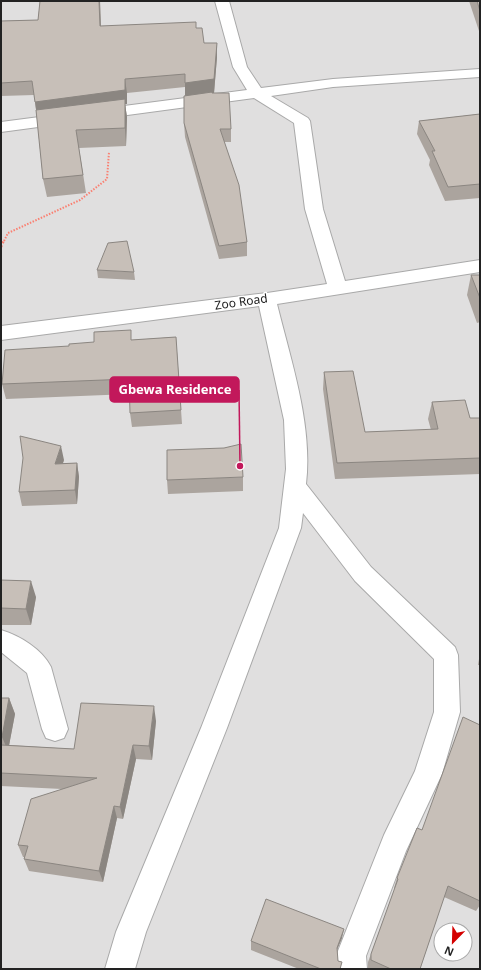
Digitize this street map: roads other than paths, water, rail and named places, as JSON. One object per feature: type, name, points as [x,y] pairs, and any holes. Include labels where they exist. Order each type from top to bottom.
[{"type":"street","points":[[222,1],[240,67],[256,94],[302,121],[314,209],[338,288]]},
{"type":"street","points":[[1,127],[333,83],[480,73]]},
{"type":"street","name":"Zoo Road","points":[[1,333],[267,299],[480,266]]},
{"type":"street","points":[[120,969],[131,932],[214,728],[290,528],[297,469],[294,420],[267,299]]},
{"type":"street","points":[[295,486],[363,574],[446,655],[447,712],[428,774],[394,845],[351,956],[352,969]]},
{"type":"street","points":[[1,641],[10,644],[38,667],[55,729]]},
{"type":"place","name":"Gbewa Residence","points":[[240,466]]}]
